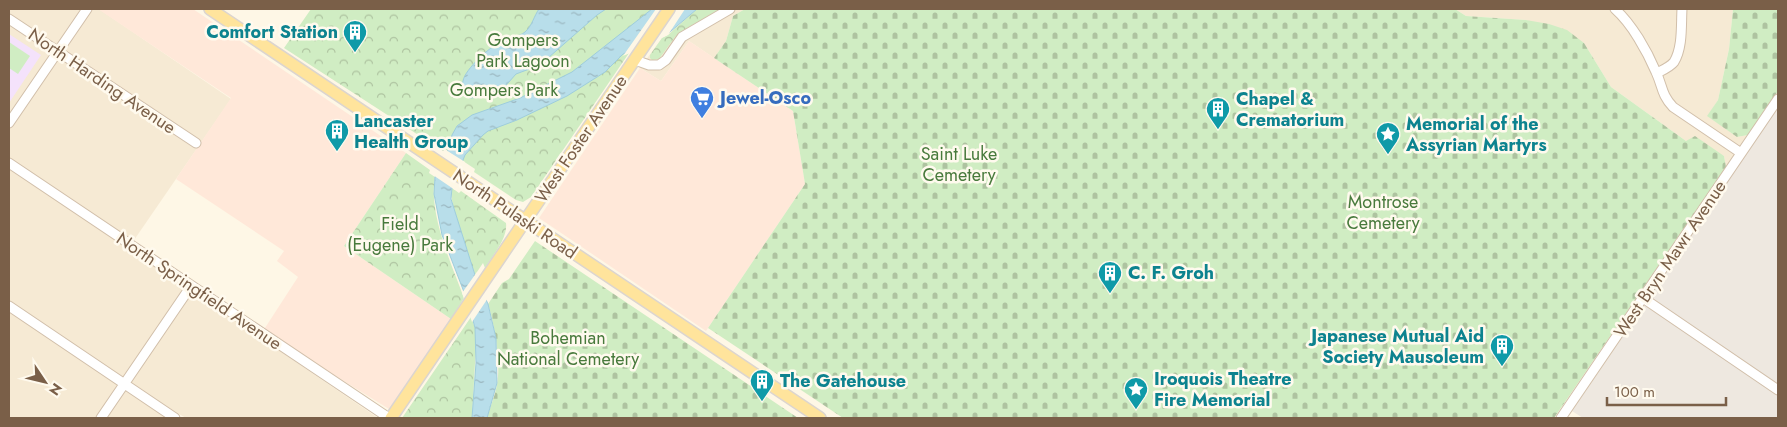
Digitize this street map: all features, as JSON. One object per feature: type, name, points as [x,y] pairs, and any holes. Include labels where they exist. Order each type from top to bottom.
[{"type":"main road","name":"North Pulaski Road","points":[[210,9],[820,418]]},
{"type":"main road","name":"West Foster Avenue","points":[[390,418],[669,9]]},
{"type":"street","points":[[9,123],[87,9]]},
{"type":"street","points":[[635,60],[659,66],[666,60],[682,37],[730,9]]},
{"type":"street","points":[[1615,9],[1620,13],[1642,44],[1657,73],[1665,98],[1673,107],[1741,154]]},
{"type":"street","points":[[1657,73],[1669,67],[1674,61],[1680,44],[1682,9]]},
{"type":"street","name":"North Harding Avenue","points":[[9,19],[196,143]]},
{"type":"street","name":"West Bryn Mawr Avenue","points":[[1561,418],[1778,99]]},
{"type":"street","name":"North Springfield Avenue","points":[[9,163],[390,418]]},
{"type":"street","points":[[101,418],[191,286]]},
{"type":"street","points":[[1643,298],[1778,390]]},
{"type":"street","points":[[9,306],[175,418]]},
{"type":"shaded area","points":[[9,9],[99,9],[231,99],[132,243],[263,331],[259,337],[378,418],[186,418],[179,414],[177,418],[9,418]]},
{"type":"shaded area","points":[[98,9],[193,9],[406,153],[344,246],[451,319],[389,409],[263,331],[298,277],[277,261],[284,251],[176,179],[231,98]]},
{"type":"shaded area","points":[[697,9],[745,9],[733,16],[726,41],[714,58],[689,41],[661,81],[640,68],[662,38],[668,35]]},
{"type":"shaded area","points":[[1455,9],[1733,9],[1729,49],[1718,100],[1708,116],[1737,137],[1748,135],[1726,167],[1724,156],[1686,141],[1611,87],[1584,43],[1526,20],[1466,16]]},
{"type":"shaded area","points":[[9,34],[41,55],[9,103]]},
{"type":"shaded area","points":[[689,41],[793,111],[805,184],[706,331],[539,218],[640,68],[661,81]]},
{"type":"shaded area","points":[[1778,107],[1778,418],[1583,418],[1572,411]]},
{"type":"green space","name":"Gompers Park","points":[[311,9],[656,9],[625,55],[629,53],[531,197],[523,202],[516,200],[474,172],[475,169],[445,149],[443,151],[284,48]]},
{"type":"green space","points":[[697,9],[720,9],[682,31],[675,37],[659,59],[652,60],[650,55],[662,38],[668,35]]},
{"type":"green space","points":[[745,9],[1455,9],[1466,16],[1526,20],[1549,24],[1567,30],[1584,43],[1611,87],[1686,141],[1695,136],[1724,156],[1726,167],[1554,418],[843,418],[708,328],[805,184],[793,111],[714,58],[726,41],[733,16]]},
{"type":"green space","points":[[1733,9],[1778,9],[1778,91],[1748,135],[1737,137],[1707,116],[1718,100],[1729,49]]},
{"type":"green space","points":[[9,42],[30,56],[18,74],[9,68]]},
{"type":"green space","name":"Field (Eugene) Park","points":[[406,153],[430,170],[429,173],[435,177],[435,207],[438,223],[464,298],[451,319],[344,246]]},
{"type":"green space","name":"Field (Eugene) Park","points":[[452,188],[459,193],[461,191],[506,223],[505,235],[499,246],[485,268],[483,263],[475,275],[456,220]]},
{"type":"green space","name":"Bohemian National Cemetery","points":[[535,241],[798,418],[487,418],[498,376],[495,333],[488,304],[502,283],[509,279]]},
{"type":"green space","points":[[471,317],[475,328],[476,345],[472,418],[402,418]]},
{"type":"water","points":[[539,9],[606,9],[540,65],[516,74],[501,91],[483,97],[469,98],[463,85],[468,71],[484,53],[503,41],[525,32]]},
{"type":"water","points":[[652,9],[697,9],[670,32],[623,54],[605,72],[567,96],[517,120],[488,131],[465,155],[452,188],[451,199],[475,275],[488,304],[496,338],[497,383],[487,418],[472,418],[476,363],[475,328],[469,305],[442,235],[434,194],[435,177],[445,161],[452,135],[457,126],[472,115],[520,98],[572,72]]},
{"type":"pier","points":[[656,9],[685,9],[668,35],[623,56]]},
{"type":"pier","points":[[446,150],[465,162],[455,190],[433,175],[443,160]]},
{"type":"pier","points":[[477,272],[488,298],[472,322],[462,293]]},
{"type":"place","name":"Comfort Station","points":[[355,53]]},
{"type":"place","name":"Jewel-Osco","points":[[702,119]]},
{"type":"place","name":"Chapel & Crematorium","points":[[1218,130]]},
{"type":"place","name":"Lancaster Health Group","points":[[337,152]]},
{"type":"place","name":"Memorial of the Assyrian Martyrs","points":[[1388,155]]},
{"type":"place","name":"C. F. Groh","points":[[1110,294]]},
{"type":"place","name":"Japanese Mutual Aid Society Mausoleum","points":[[1502,367]]},
{"type":"place","name":"The Gatehouse","points":[[762,402]]},
{"type":"place","name":"Iroquois Theatre Fire Memorial","points":[[1136,410]]},
{"type":"park label","name":"Gompers Park Lagoon","points":[[523,50]]},
{"type":"park label","name":"Saint Luke Cemetery","points":[[959,164]]},
{"type":"park label","name":"Montrose Cemetery","points":[[1383,212]]}]
